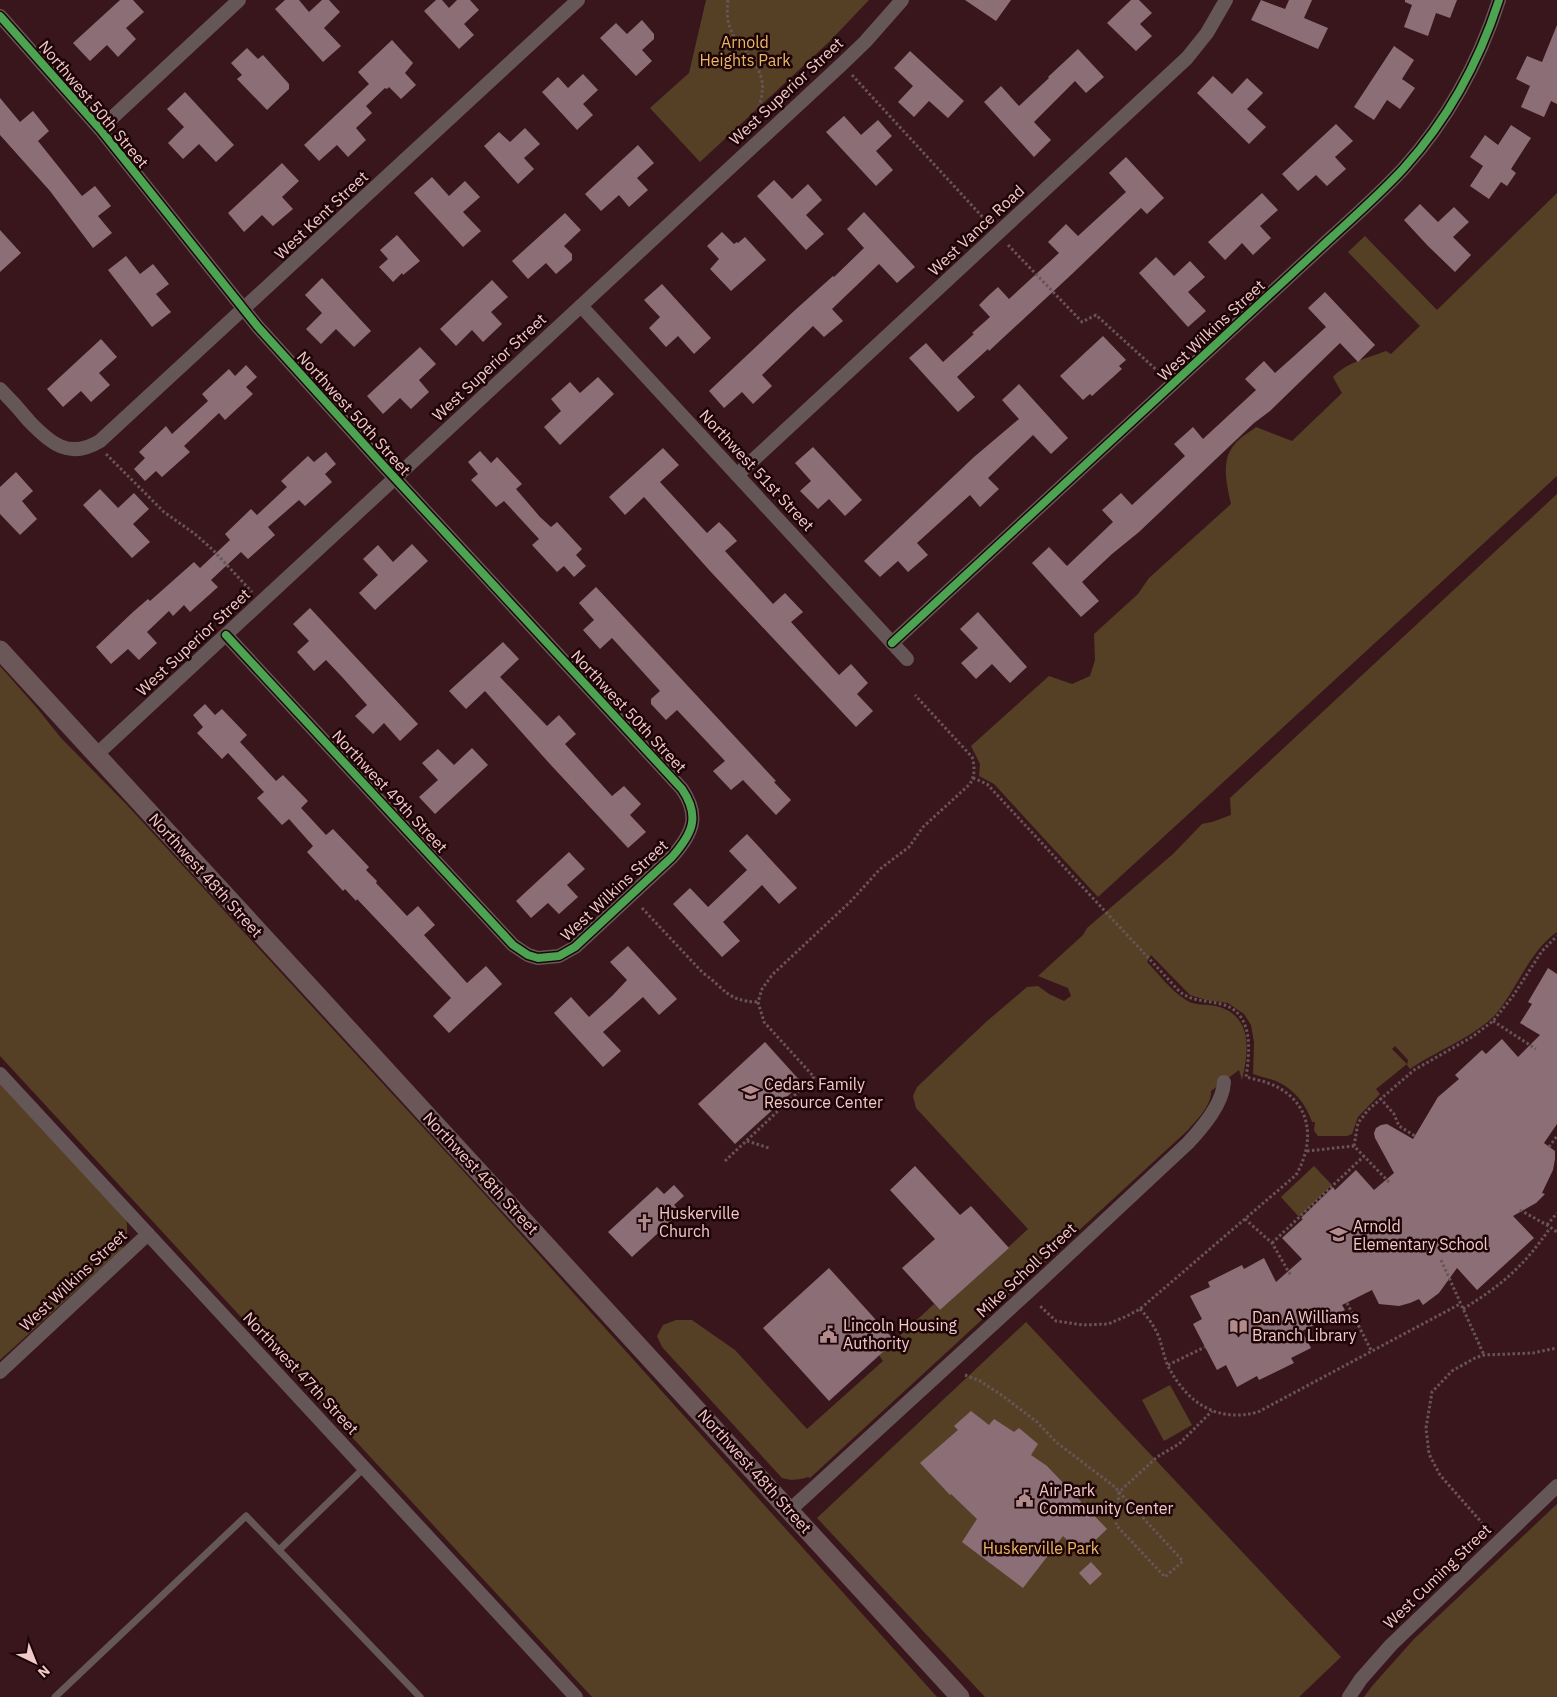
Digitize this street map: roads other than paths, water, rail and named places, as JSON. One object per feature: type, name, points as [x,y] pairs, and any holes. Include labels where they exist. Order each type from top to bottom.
[{"type":"main road","name":"Northwest 48th Street","points":[[0,650],[960,1697]]},
{"type":"street","points":[[100,129],[239,0]]},
{"type":"street","name":"West Kent Street","points":[[0,389],[48,440],[61,447],[82,448],[96,443],[110,433],[244,310],[578,0]]},
{"type":"street","name":"West Superior Street","points":[[96,755],[841,65],[902,0]]},
{"type":"street","name":"West Vance Road","points":[[737,475],[1187,58],[1207,32],[1226,0]]},
{"type":"street","name":"West Wilkins Street","points":[[892,643],[1345,225],[1405,167],[1440,123],[1456,99],[1486,36],[1499,0]]},
{"type":"street","name":"Northwest 50th Street","points":[[0,16],[100,129],[258,327],[682,789],[692,807],[693,821]]},
{"type":"street","name":"Northwest 51st Street","points":[[581,306],[907,660]]},
{"type":"street","name":"Northwest 49th Street","points":[[226,634],[513,945],[528,955],[538,958]]},
{"type":"street","name":"West Wilkins Street","points":[[538,958],[559,956],[575,947],[672,857],[686,841],[693,821]]},
{"type":"street","name":"Northwest 47th Street","points":[[0,1074],[576,1697]]},
{"type":"street","name":"Mike Scholl Street","points":[[790,1510],[1188,1143],[1213,1111],[1224,1088],[1224,1082]]},
{"type":"street","name":"West Wilkins Street","points":[[0,1372],[148,1234]]},
{"type":"street","name":"West Cuming Street","points":[[1349,1697],[1361,1679],[1409,1627],[1557,1486]]},
{"type":"lane","points":[[279,1550],[364,1468]]},
{"type":"lane","points":[[55,1697],[246,1516],[420,1697]]},
{"type":"place","name":"Cedars Family Resource Center","points":[[750,1093]]},
{"type":"place","name":"Huskerville Church","points":[[645,1222]]},
{"type":"place","name":"Arnold Elementary School","points":[[1339,1235]]},
{"type":"place","name":"Dan A Williams Branch Library","points":[[1238,1326]]},
{"type":"place","name":"Lincoln Housing Authority","points":[[829,1334]]},
{"type":"place","name":"Air Park Community Center","points":[[1025,1499]]},
{"type":"park label","name":"Arnold Heights Park","points":[[745,51]]},
{"type":"park label","name":"Huskerville Park","points":[[1041,1548]]}]
